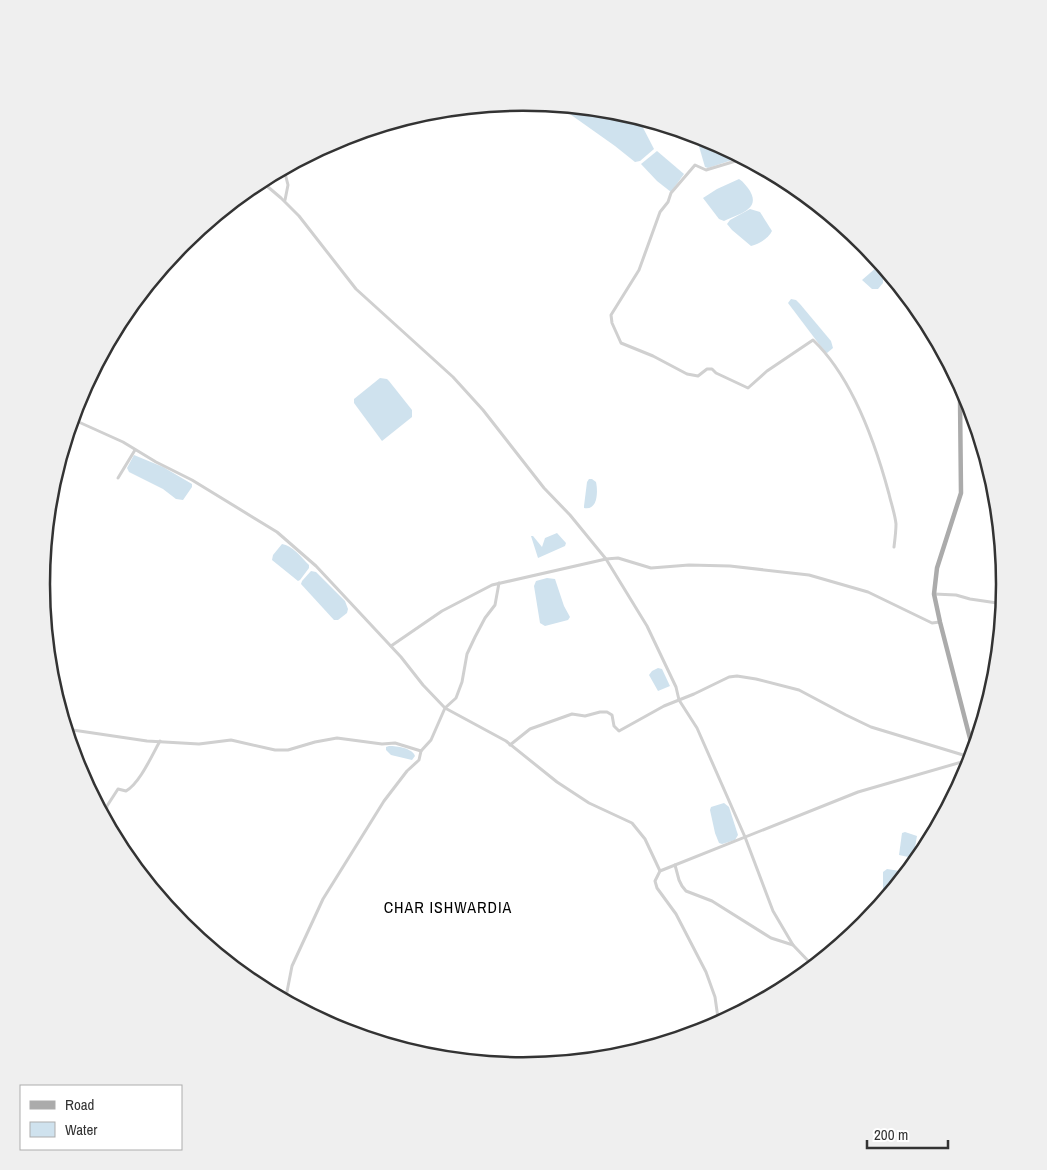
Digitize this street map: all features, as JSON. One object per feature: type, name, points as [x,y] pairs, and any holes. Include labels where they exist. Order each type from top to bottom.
[{"type":"main road","points":[[960,402],[961,494],[937,568],[934,594],[971,741]]},
{"type":"street","points":[[735,161],[706,170],[695,165],[671,193],[668,202],[660,212],[639,270],[611,315],[612,323],[621,343],[653,356],[687,374],[698,376],[707,369],[712,369],[716,373],[748,388],[767,371],[813,340],[850,389],[872,436],[896,523],[894,547]]},
{"type":"street","points":[[285,201],[288,185],[286,176]]},
{"type":"street","points":[[268,186],[299,216],[356,289],[453,377],[483,410],[544,488],[570,515],[606,559],[647,626],[676,687],[679,700],[694,723],[712,759],[718,778],[745,837],[773,911],[793,945],[810,963]]},
{"type":"street","points":[[79,422],[192,480],[277,532],[316,566],[392,646],[423,685],[446,708],[510,745],[557,782],[589,803],[632,823],[646,839],[660,871]]},
{"type":"street","points":[[118,478],[135,450]]},
{"type":"street","points":[[392,646],[442,611],[492,585],[606,559],[618,558],[651,568],[689,565],[730,566],[808,575],[868,592],[932,623],[940,622]]},
{"type":"street","points":[[286,995],[292,966],[323,899],[384,801],[407,771],[419,760],[421,751],[431,740],[446,708],[456,698],[462,682],[467,654],[474,636],[495,606],[499,583]]},
{"type":"street","points":[[934,594],[956,595],[996,603]]},
{"type":"street","points":[[510,745],[530,729],[572,714],[585,716],[608,712],[612,715],[614,726],[620,731],[664,706],[729,676],[756,679],[799,690],[846,716],[872,727],[965,756]]},
{"type":"street","points":[[73,731],[147,741],[199,744],[231,740],[275,750],[288,750],[337,738],[382,744],[395,743],[421,751]]},
{"type":"street","points":[[107,809],[118,789],[126,792],[130,789],[147,765],[160,741]]},
{"type":"street","points":[[718,1017],[715,997],[706,972],[676,914],[655,881],[660,871],[858,792],[963,761]]},
{"type":"street","points":[[675,865],[682,886],[686,891],[712,902],[771,938],[793,945]]},
{"type":"water","points":[[571,115],[616,121],[643,127],[654,149],[640,161],[635,162]]},
{"type":"water","points":[[699,146],[732,160],[708,168],[705,167]]},
{"type":"water","points":[[657,151],[684,174],[671,192],[657,181],[641,164]]},
{"type":"water","points":[[739,179],[750,191],[753,203],[746,210],[724,221],[719,219],[703,198]]},
{"type":"water","points":[[750,209],[760,212],[772,231],[769,236],[751,246],[727,224],[730,220]]},
{"type":"water","points":[[875,269],[883,278],[883,283],[878,289],[872,289],[862,280]]},
{"type":"water","points":[[791,299],[796,300],[800,304],[831,341],[833,348],[827,353],[788,303]]},
{"type":"water","points":[[380,378],[387,379],[412,410],[412,417],[382,441],[354,403],[354,399]]},
{"type":"water","points":[[134,455],[163,467],[192,484],[183,500],[176,499],[163,489],[129,472],[127,468]]},
{"type":"water","points":[[589,479],[596,482],[596,500],[589,508],[584,508],[587,482]]},
{"type":"water","points":[[557,533],[566,543],[565,546],[538,558],[531,536],[542,547],[545,538]]},
{"type":"water","points":[[282,544],[293,549],[309,565],[309,568],[298,581],[272,560],[273,555]]},
{"type":"water","points":[[311,571],[316,572],[345,601],[348,609],[347,613],[338,620],[334,620],[301,584]]},
{"type":"water","points":[[547,578],[555,579],[564,606],[570,617],[568,620],[545,626],[540,623],[534,586],[536,581]]},
{"type":"water","points":[[658,668],[662,669],[670,686],[658,691],[649,675]]},
{"type":"water","points":[[386,747],[408,749],[415,756],[412,760],[391,755],[386,750]]},
{"type":"water","points":[[724,803],[729,807],[738,835],[735,840],[722,844],[719,843],[715,833],[710,810],[711,807]]},
{"type":"water","points":[[905,832],[917,836],[914,852],[910,857],[899,855],[902,833]]},
{"type":"water","points":[[887,869],[900,871],[883,892],[883,892],[883,872]]},
{"type":"district","name":"CHAR ISHWARDIA","points":[[448,907]]}]
